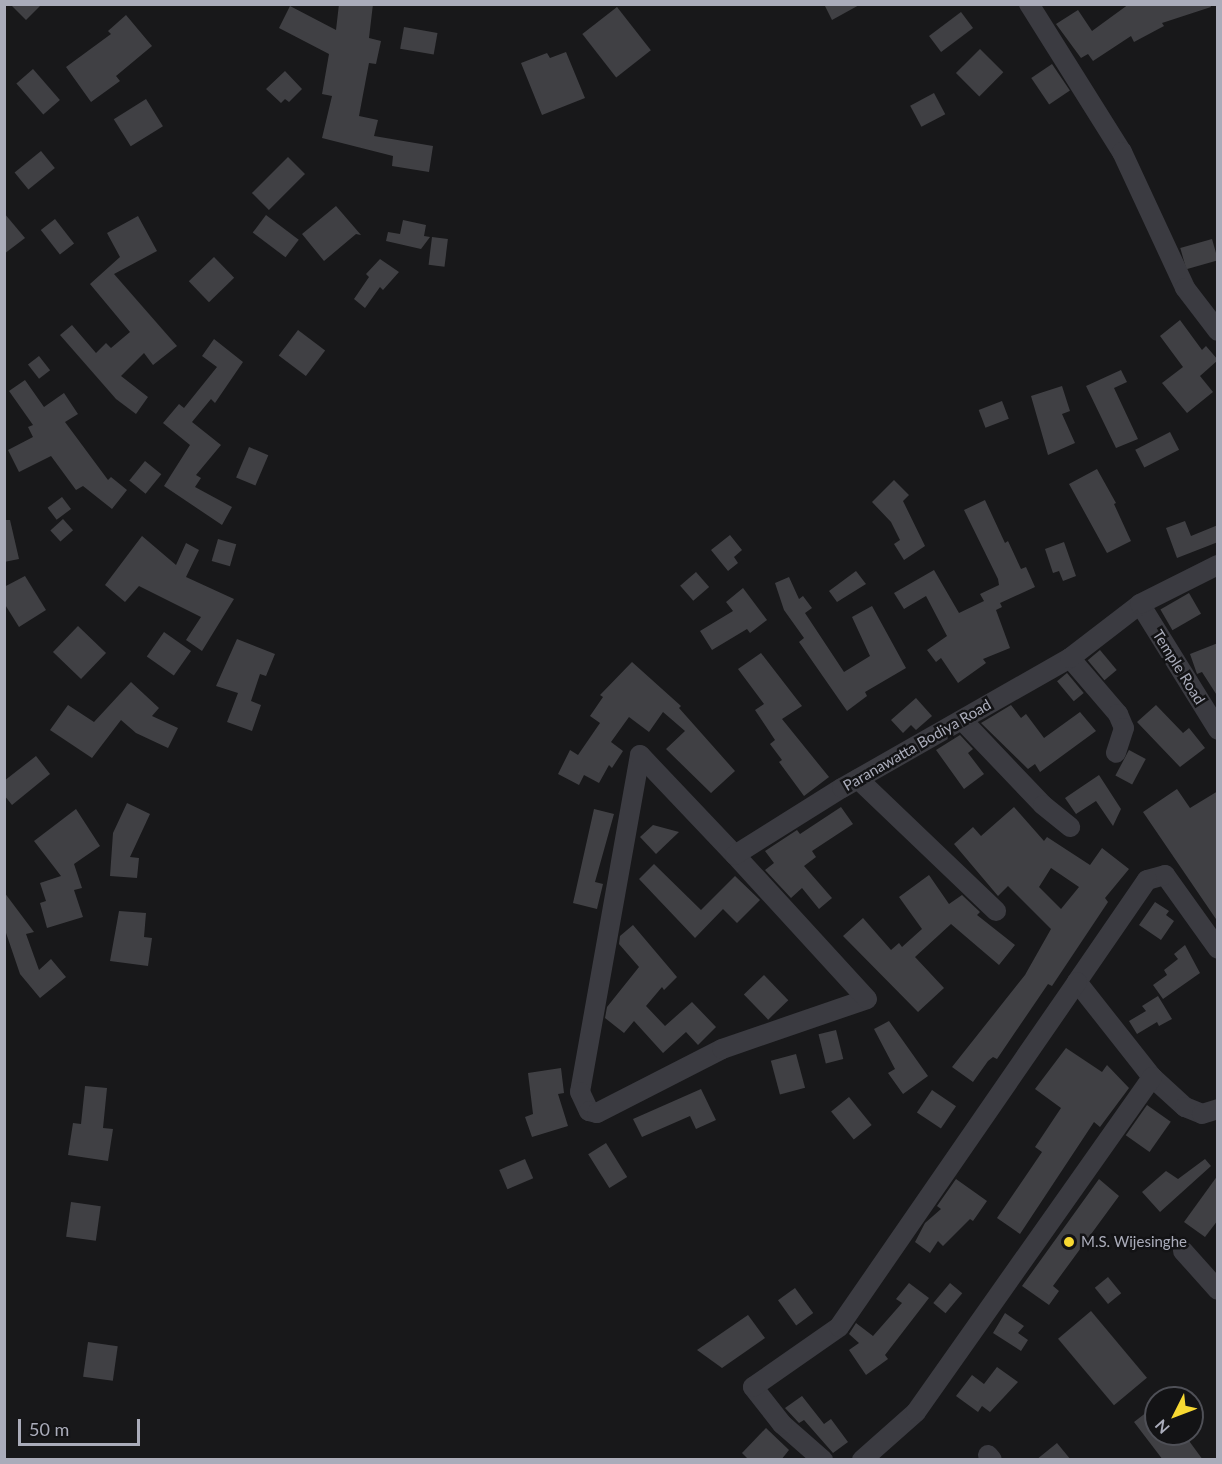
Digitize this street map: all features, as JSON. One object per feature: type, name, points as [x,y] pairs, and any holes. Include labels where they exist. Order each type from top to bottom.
[{"type":"street","points":[[1029,4],[1122,152],[1185,288],[1218,330]]},
{"type":"street","name":"Paranawatta Bodiya Road","points":[[735,855],[858,779],[1070,658],[1140,604],[1218,565]]},
{"type":"street","name":"Temple Road","points":[[1140,604],[1218,730]]},
{"type":"street","points":[[1070,658],[1118,714],[1124,728],[1116,753]]},
{"type":"street","points":[[962,720],[1028,791],[1070,827]]},
{"type":"street","points":[[640,755],[735,855],[867,999],[722,1049],[597,1113],[589,1111],[580,1092],[640,755]]},
{"type":"street","points":[[858,779],[996,911]]},
{"type":"street","points":[[823,1460],[782,1424],[753,1387],[839,1328],[1147,880],[1165,875],[1218,949]]},
{"type":"street","points":[[1077,982],[1152,1077],[1185,1107],[1203,1114],[1218,1109]]},
{"type":"street","points":[[862,1460],[916,1412],[1152,1077]]},
{"type":"street","points":[[1183,1251],[1218,1290]]},
{"type":"building","points":[[10,4],[42,4],[26,20]]},
{"type":"building","points":[[339,4],[373,4],[369,38],[381,41],[376,64],[369,63],[359,116],[378,120],[374,136],[433,146],[429,172],[392,166],[393,156],[322,138],[332,96],[322,94],[329,54],[279,28],[290,6],[336,30]]},
{"type":"building","points":[[824,4],[861,4],[832,20]]},
{"type":"building","points":[[1129,4],[1210,4],[1211,7],[1162,23],[1164,26],[1134,42],[1131,36],[1093,61],[1088,54],[1081,58],[1056,24],[1078,10],[1092,31]]},
{"type":"building","points":[[617,7],[651,50],[616,77],[582,34]]},
{"type":"building","points":[[961,12],[973,28],[941,52],[929,36]]},
{"type":"building","points":[[126,15],[152,46],[116,76],[120,81],[91,102],[66,67],[111,34],[108,31]]},
{"type":"building","points":[[404,27],[437,33],[434,55],[400,49]]},
{"type":"building","points":[[980,49],[1003,72],[979,96],[956,73]]},
{"type":"building","points":[[566,52],[585,98],[542,115],[521,63],[547,53],[550,58]]},
{"type":"building","points":[[1052,64],[1070,91],[1049,105],[1031,78]]},
{"type":"building","points":[[33,69],[60,100],[43,114],[16,83]]},
{"type":"building","points":[[285,71],[302,89],[289,102],[285,99],[281,103],[266,89]]},
{"type":"building","points":[[934,93],[945,114],[921,127],[910,106]]},
{"type":"building","points":[[146,99],[163,126],[131,146],[114,119]]},
{"type":"building","points":[[41,151],[55,168],[28,189],[15,172]]},
{"type":"building","points":[[288,157],[305,174],[269,210],[252,193]]},
{"type":"building","points":[[336,206],[361,235],[356,234],[324,261],[302,234]]},
{"type":"building","points":[[4,213],[25,238],[4,254]]},
{"type":"building","points":[[266,215],[299,240],[286,257],[253,233]]},
{"type":"building","points":[[138,216],[157,251],[114,274],[177,346],[153,365],[144,353],[121,376],[148,397],[136,414],[116,399],[60,335],[72,325],[96,353],[106,343],[111,348],[130,332],[90,284],[120,257],[107,233]]},
{"type":"building","points":[[55,219],[74,243],[60,255],[41,230]]},
{"type":"building","points":[[403,220],[426,225],[424,236],[430,237],[421,249],[386,241],[388,232],[400,234]]},
{"type":"building","points":[[432,237],[448,239],[444,267],[429,265]]},
{"type":"building","points":[[1212,239],[1218,260],[1186,269],[1180,248]]},
{"type":"building","points":[[214,257],[234,278],[209,302],[189,281]]},
{"type":"building","points":[[380,259],[399,272],[383,290],[380,287],[365,308],[354,299],[369,277],[366,274]]},
{"type":"building","points":[[1180,320],[1202,350],[1206,346],[1218,360],[1200,376],[1213,392],[1187,413],[1162,383],[1183,367],[1160,336]]},
{"type":"building","points":[[298,330],[325,350],[306,376],[279,356]]},
{"type":"building","points":[[214,339],[243,362],[215,403],[211,399],[192,422],[221,445],[196,475],[201,478],[195,487],[232,507],[222,525],[164,486],[190,445],[163,423],[179,404],[184,408],[217,367],[202,356]]},
{"type":"building","points":[[39,356],[50,370],[39,379],[28,365]]},
{"type":"building","points":[[1121,370],[1127,382],[1114,388],[1138,439],[1116,448],[1086,386]]},
{"type":"building","points":[[25,380],[44,407],[64,393],[78,414],[65,422],[108,480],[111,477],[127,490],[112,509],[83,486],[76,490],[51,456],[19,472],[8,450],[33,437],[28,427],[33,425],[9,391]]},
{"type":"building","points":[[1062,386],[1070,411],[1062,414],[1075,443],[1048,455],[1031,396]]},
{"type":"building","points":[[1002,401],[1009,419],[985,428],[979,410]]},
{"type":"building","points":[[1170,432],[1179,450],[1144,468],[1135,450]]},
{"type":"building","points":[[249,447],[268,455],[255,486],[236,477]]},
{"type":"building","points":[[145,461],[161,474],[146,494],[129,480]]},
{"type":"building","points":[[1097,469],[1116,503],[1114,504],[1131,541],[1107,553],[1069,484]]},
{"type":"building","points":[[894,480],[909,495],[903,501],[925,546],[904,560],[894,544],[900,540],[891,522],[872,502]]},
{"type":"building","points":[[62,497],[71,509],[57,520],[48,508]]},
{"type":"building","points":[[985,500],[1005,543],[1008,541],[1021,569],[1026,567],[1035,587],[1000,603],[1002,607],[996,610],[1010,648],[983,659],[986,663],[958,683],[941,658],[936,662],[927,650],[947,636],[926,596],[904,609],[894,593],[934,570],[959,613],[984,601],[980,594],[999,585],[998,579],[964,510]]},
{"type":"building","points":[[63,519],[73,530],[60,542],[50,530]]},
{"type":"building","points":[[4,520],[10,520],[19,559],[4,562]]},
{"type":"building","points":[[1185,521],[1191,536],[1218,525],[1218,542],[1177,558],[1166,528]]},
{"type":"building","points":[[730,535],[742,550],[734,557],[738,563],[728,571],[711,550]]},
{"type":"building","points":[[142,536],[176,565],[186,543],[199,550],[186,577],[234,599],[202,651],[186,640],[201,617],[139,586],[125,602],[105,585]]},
{"type":"building","points":[[218,539],[236,544],[230,566],[212,561]]},
{"type":"building","points":[[1064,542],[1076,576],[1063,581],[1059,571],[1053,573],[1045,549]]},
{"type":"building","points":[[856,571],[866,584],[837,602],[829,591]]},
{"type":"building","points":[[696,572],[709,587],[693,601],[680,586]]},
{"type":"building","points":[[25,576],[46,610],[19,627],[4,603],[4,587]]},
{"type":"building","points":[[789,577],[799,599],[803,596],[812,608],[805,613],[844,672],[870,656],[852,617],[872,606],[906,668],[865,692],[867,696],[847,711],[799,642],[804,638],[784,610],[775,583]]},
{"type":"building","points":[[743,588],[767,620],[750,633],[747,629],[712,650],[700,631],[733,611],[726,602]]},
{"type":"building","points":[[1189,593],[1201,614],[1172,630],[1160,610]]},
{"type":"building","points":[[78,626],[106,653],[81,679],[53,652]]},
{"type":"building","points":[[164,632],[191,651],[174,676],[147,657]]},
{"type":"building","points":[[237,639],[275,654],[266,676],[260,674],[251,701],[261,705],[252,731],[227,722],[238,693],[216,686]]},
{"type":"building","points":[[1218,643],[1218,697],[1202,672],[1197,674],[1190,654]]},
{"type":"building","points":[[1100,650],[1117,670],[1104,680],[1088,660]]},
{"type":"building","points":[[761,653],[802,706],[782,719],[829,777],[804,796],[779,762],[782,760],[770,744],[775,740],[755,710],[764,704],[738,669]]},
{"type":"building","points":[[632,662],[681,706],[679,708],[735,771],[711,793],[666,749],[685,731],[663,712],[649,732],[629,717],[611,742],[623,751],[612,768],[609,765],[599,783],[584,775],[579,785],[558,774],[570,750],[578,755],[600,723],[590,716],[603,697],[600,695]]},
{"type":"building","points":[[1067,673],[1084,693],[1074,701],[1057,681]]},
{"type":"building","points":[[131,682],[159,708],[152,716],[178,728],[168,748],[136,733],[121,720],[92,758],[50,730],[68,705],[94,722]]},
{"type":"building","points":[[916,698],[932,716],[916,730],[911,725],[903,733],[891,720]]},
{"type":"building","points":[[1011,705],[1021,718],[1026,714],[1044,738],[1080,712],[1096,731],[1040,772],[1035,764],[1028,769],[981,723]]},
{"type":"building","points":[[1156,705],[1183,733],[1189,728],[1205,748],[1180,767],[1137,722]]},
{"type":"building","points":[[960,735],[973,749],[968,753],[984,774],[964,789],[936,750]]},
{"type":"building","points":[[1129,750],[1146,759],[1132,785],[1115,776]]},
{"type":"building","points":[[36,756],[50,774],[12,805],[4,795],[4,781]]},
{"type":"building","points":[[1099,775],[1121,809],[1113,826],[1096,801],[1076,814],[1065,798]]},
{"type":"building","points":[[1177,789],[1190,808],[1218,791],[1218,922],[1143,812]]},
{"type":"building","points":[[127,803],[150,814],[130,857],[139,858],[137,878],[110,876],[113,833]]},
{"type":"building","points":[[841,807],[853,824],[812,851],[816,857],[804,866],[832,898],[819,909],[802,888],[791,898],[765,870],[774,863],[765,851],[797,830],[800,834]]},
{"type":"building","points":[[1014,807],[1044,841],[1047,837],[1090,865],[1102,848],[1129,869],[1105,898],[1108,902],[1052,986],[1048,984],[997,1059],[993,1057],[988,1061],[973,1082],[952,1067],[1025,975],[1051,929],[1008,886],[998,896],[954,844],[973,827],[981,836]],"holes":[[[1051,868],[1079,887],[1061,909],[1039,887]]]},
{"type":"building","points":[[76,809],[100,846],[74,864],[82,888],[74,890],[83,917],[47,928],[40,903],[46,901],[40,883],[61,876],[34,841]]},
{"type":"building","points":[[594,809],[614,814],[595,882],[603,884],[597,909],[573,903]]},
{"type":"building","points":[[653,825],[679,832],[656,854],[640,837]]},
{"type":"building","points":[[654,864],[701,910],[735,876],[760,900],[737,923],[723,909],[695,938],[639,879]]},
{"type":"building","points":[[929,875],[949,904],[962,895],[980,912],[977,915],[1015,945],[999,965],[951,924],[915,957],[944,988],[918,1012],[843,936],[863,918],[891,950],[899,943],[902,947],[922,929],[899,897]]},
{"type":"building","points":[[4,892],[34,932],[26,934],[39,970],[51,959],[66,977],[40,998],[20,974],[4,927]]},
{"type":"building","points":[[1155,902],[1169,911],[1166,915],[1174,921],[1161,940],[1139,925]]},
{"type":"building","points":[[119,911],[146,913],[144,937],[152,938],[148,966],[110,961]]},
{"type":"building","points":[[633,925],[677,977],[664,990],[662,987],[646,1006],[665,1026],[692,1002],[716,1027],[698,1045],[686,1032],[663,1053],[634,1021],[624,1033],[605,1018],[607,1007],[639,967],[619,944],[620,936]]},
{"type":"building","points":[[1185,945],[1200,973],[1163,999],[1153,985],[1167,975],[1164,970],[1178,959],[1174,954]]},
{"type":"building","points":[[764,975],[788,1000],[768,1020],[744,994]]},
{"type":"building","points":[[1158,996],[1172,1019],[1159,1026],[1157,1022],[1137,1034],[1129,1021],[1146,1011],[1142,1006]]},
{"type":"building","points":[[889,1021],[928,1076],[903,1094],[888,1073],[895,1069],[874,1029]]},
{"type":"building","points":[[836,1030],[843,1059],[826,1063],[819,1034]]},
{"type":"building","points":[[1066,1048],[1102,1072],[1107,1065],[1129,1088],[1100,1127],[1094,1122],[1020,1234],[997,1218],[1042,1152],[1035,1147],[1061,1108],[1035,1089]]},
{"type":"building","points":[[796,1054],[805,1088],[780,1095],[771,1061]]},
{"type":"building","points":[[561,1068],[564,1093],[558,1094],[568,1126],[532,1137],[525,1117],[533,1114],[528,1073]]},
{"type":"building","points":[[85,1086],[107,1088],[103,1128],[113,1129],[108,1161],[68,1155],[73,1123],[81,1124]]},
{"type":"building","points":[[701,1089],[716,1120],[696,1129],[690,1116],[642,1137],[633,1119]]},
{"type":"building","points":[[932,1090],[956,1106],[941,1129],[917,1112]]},
{"type":"building","points":[[849,1097],[872,1125],[854,1139],[831,1111]]},
{"type":"building","points":[[1147,1105],[1171,1122],[1150,1152],[1126,1135]]},
{"type":"building","points":[[606,1143],[627,1177],[609,1188],[588,1154]]},
{"type":"building","points":[[525,1159],[533,1178],[507,1189],[499,1170]]},
{"type":"building","points":[[1205,1159],[1211,1166],[1160,1212],[1142,1192],[1166,1171],[1178,1179]]},
{"type":"building","points":[[1218,1175],[1218,1220],[1205,1237],[1184,1222]]},
{"type":"building","points":[[956,1179],[987,1201],[973,1221],[970,1219],[943,1246],[938,1241],[930,1253],[915,1242],[925,1223],[941,1209],[937,1206]]},
{"type":"building","points":[[1099,1179],[1119,1196],[1053,1286],[1059,1291],[1049,1305],[1022,1286]]},
{"type":"building","points":[[71,1202],[101,1206],[96,1241],[66,1237]]},
{"type":"building","points":[[1108,1277],[1121,1293],[1108,1304],[1095,1288]]},
{"type":"building","points":[[909,1283],[929,1298],[885,1355],[888,1359],[866,1375],[849,1350],[859,1343],[849,1334],[856,1323],[873,1336],[902,1303],[896,1299]]},
{"type":"building","points":[[950,1283],[962,1293],[946,1313],[933,1303]]},
{"type":"building","points":[[795,1288],[813,1313],[796,1325],[778,1300]]},
{"type":"building","points":[[1091,1311],[1147,1378],[1114,1405],[1058,1339]]},
{"type":"building","points":[[1005,1313],[1024,1326],[1018,1333],[1028,1340],[1021,1351],[993,1333]]},
{"type":"building","points":[[748,1315],[765,1338],[722,1368],[697,1350]]},
{"type":"building","points":[[88,1342],[118,1346],[113,1381],[83,1377]]},
{"type":"building","points":[[997,1367],[1018,1382],[990,1412],[982,1406],[978,1412],[956,1396],[972,1375],[984,1384]]},
{"type":"building","points":[[802,1396],[824,1424],[831,1419],[848,1442],[833,1453],[804,1420],[799,1423],[785,1408]]},
{"type":"building","points":[[1144,1414],[1144,1435],[1134,1422]]},
{"type":"building","points":[[766,1428],[789,1450],[781,1460],[749,1460],[742,1453]]},
{"type":"building","points":[[1057,1443],[1071,1460],[1036,1460]]},
{"type":"building","points":[[1152,1446],[1193,1446],[1203,1460],[1163,1460]]},
{"type":"place","name":"M.S. Wijesinghe","points":[[1069,1242]]}]
